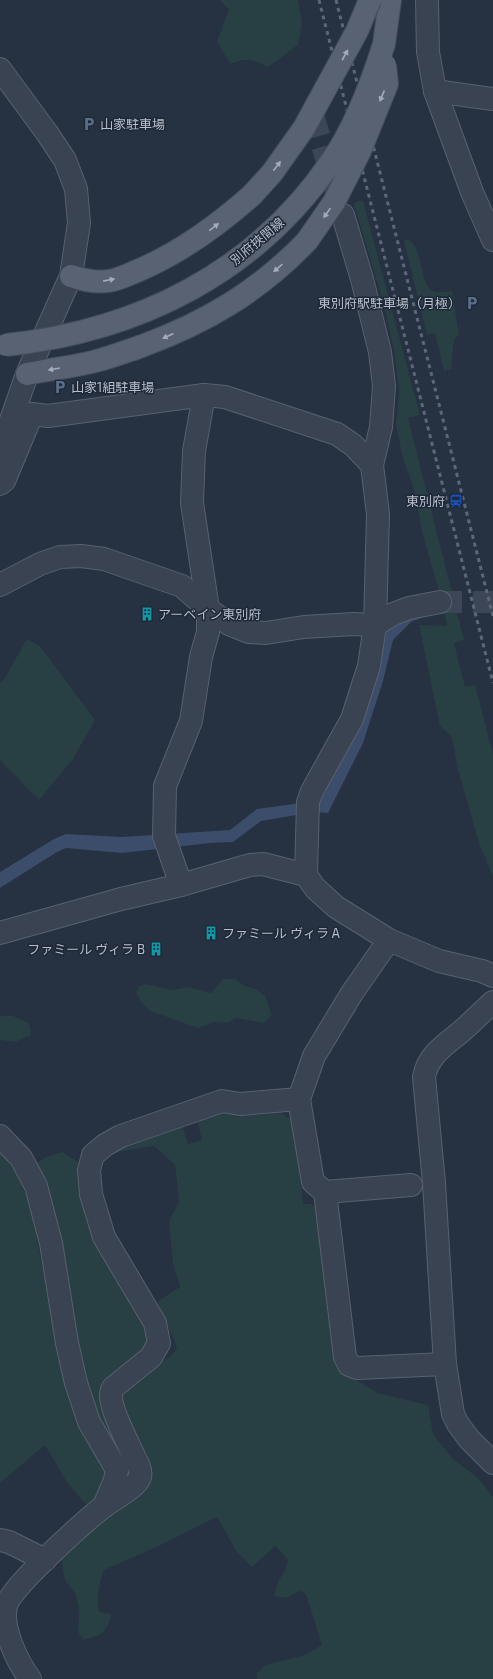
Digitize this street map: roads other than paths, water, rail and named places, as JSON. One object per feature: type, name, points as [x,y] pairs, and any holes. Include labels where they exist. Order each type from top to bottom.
[{"type":"main road","points":[[71,276],[89,281],[107,281],[152,264],[181,249],[207,232],[252,195],[290,150],[304,128],[357,31],[370,0]]},
{"type":"main road","name":"別府挾間線","points":[[3,345],[64,335],[105,326],[141,313],[180,296],[216,275],[251,250],[280,224],[308,193],[332,161],[352,124],[373,78],[384,44],[390,0]]},
{"type":"main road","points":[[27,374],[96,361],[165,338],[199,322],[234,303],[263,280],[307,241],[334,202],[349,174],[387,84],[384,44]]},
{"type":"street","points":[[427,0],[428,52],[435,91],[472,192],[493,240]]},
{"type":"street","points":[[0,69],[52,140],[64,160],[71,174],[78,206],[79,223],[71,276],[27,374],[0,452]]},
{"type":"street","points":[[435,91],[493,99]]},
{"type":"street","points":[[343,215],[364,286],[380,352],[384,386],[381,427],[372,465],[378,514],[375,626],[369,666],[352,719],[312,791],[308,808],[306,875],[315,888],[336,907],[389,940],[439,961],[482,971],[493,976]]},
{"type":"street","points":[[0,484],[4,481],[32,414],[48,416],[204,395],[225,397],[337,434],[354,445],[372,465]]},
{"type":"street","points":[[181,886],[166,842],[165,786],[191,721],[201,657],[208,632],[208,609],[192,503],[194,451],[204,395]]},
{"type":"street","points":[[0,584],[40,564],[60,557],[81,556],[104,559],[182,586],[208,609],[229,624],[249,632],[266,633],[304,627],[354,624],[375,626],[393,614],[409,608],[440,602]]},
{"type":"street","points":[[0,933],[121,899],[181,886],[250,865],[263,864],[306,875]]},
{"type":"street","points":[[389,940],[352,993],[314,1056],[299,1099],[313,1182],[325,1192],[345,1357],[349,1365],[357,1368],[445,1364]]},
{"type":"street","points":[[493,1002],[464,1030],[436,1052],[426,1067],[424,1077],[434,1183],[445,1364],[453,1414],[469,1439],[493,1463]]},
{"type":"street","points":[[30,1679],[23,1670],[14,1651],[5,1624],[6,1605],[16,1589],[45,1560],[103,1507],[135,1483],[140,1477],[140,1470],[123,1432],[111,1400],[110,1393],[114,1387],[151,1357],[159,1343],[155,1323],[104,1237],[91,1194],[89,1170],[93,1155],[105,1145],[121,1136],[222,1101],[240,1104],[299,1099]]},
{"type":"street","points":[[0,1136],[21,1158],[36,1186],[51,1243],[67,1343],[76,1383],[89,1422],[117,1470],[115,1480],[103,1507]]},
{"type":"street","points":[[325,1192],[411,1185]]},
{"type":"street","points":[[0,1540],[9,1542],[45,1560]]},
{"type":"water","points":[[440,605],[441,613],[423,617],[411,622],[393,640],[383,681],[363,743],[328,813],[314,812],[261,821],[233,842],[210,843],[122,853],[66,848],[57,852],[0,888],[0,872],[54,839],[66,834],[122,837],[230,830],[257,809],[301,803],[384,632],[397,620]]},
{"type":"tunnel","points":[[313,115],[341,208]]},
{"type":"tunnel","points":[[440,602],[493,602]]},
{"type":"railway","points":[[319,0],[493,683]]},
{"type":"railway","points":[[336,0],[493,616]]},
{"type":"place","name":"山家駐車場","points":[[89,124]]},
{"type":"place","name":"東別府駅駐車場（月極）","points":[[472,303]]},
{"type":"place","name":"山家1組駐車場","points":[[60,387]]},
{"type":"place","name":"東別府","points":[[456,501]]},
{"type":"place","name":"アーベイン東別府","points":[[147,614]]},
{"type":"place","name":"ファミール ヴィラ A","points":[[211,933]]},
{"type":"place","name":"ファミール ヴィラ B","points":[[156,949]]}]
